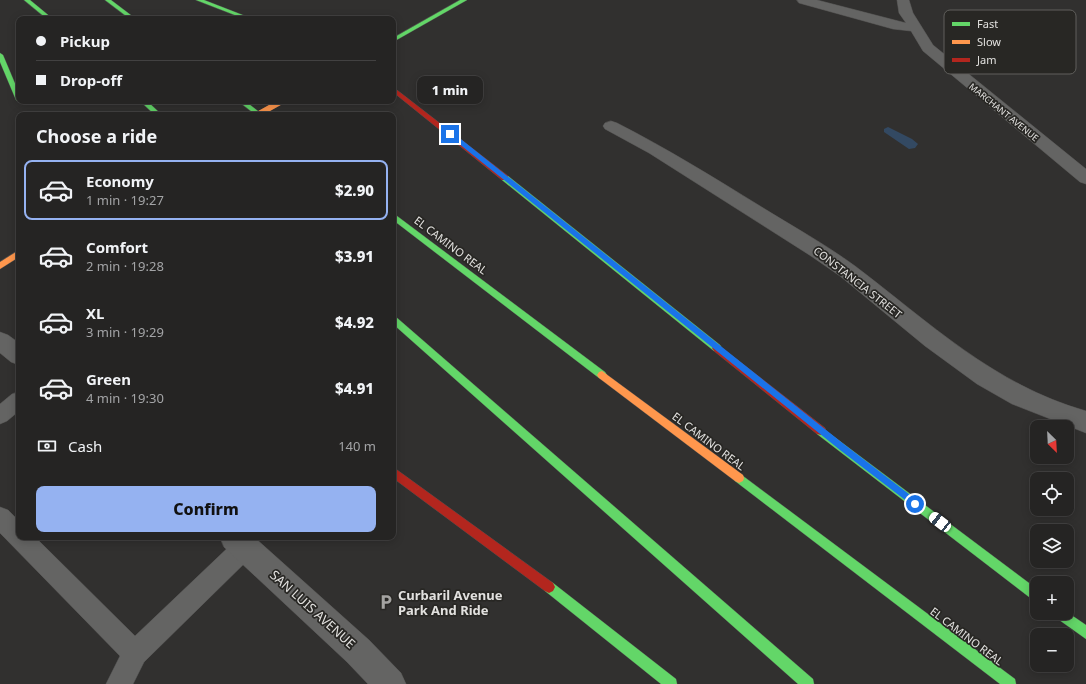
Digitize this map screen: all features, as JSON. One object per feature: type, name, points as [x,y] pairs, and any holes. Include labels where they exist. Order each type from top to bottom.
[{"type":"main road","points":[[27,0],[46,16]]},
{"type":"main road","points":[[108,0],[129,16]]},
{"type":"main road","points":[[199,0],[242,16]]},
{"type":"main road","points":[[396,38],[464,0]]},
{"type":"main road","points":[[0,55],[16,94]]},
{"type":"main road","points":[[396,90],[842,448],[1030,591]]},
{"type":"main road","points":[[146,104],[156,112]]},
{"type":"main road","points":[[245,104],[254,112]]},
{"type":"main road","points":[[263,112],[277,104]]},
{"type":"main road","name":"EL CAMINO REAL","points":[[396,218],[1010,684]]},
{"type":"main road","points":[[0,254],[16,246]]},
{"type":"main road","points":[[0,266],[16,255]]},
{"type":"main road","points":[[396,322],[808,684]]},
{"type":"main road","points":[[396,474],[559,594],[671,684]]},
{"type":"main road","points":[[1068,620],[1086,634]]},
{"type":"street","points":[[804,0],[898,26],[916,28]]},
{"type":"street","name":"MARCHANT AVENUE","points":[[903,0],[906,13],[928,48],[944,63]]},
{"type":"street","name":"MARCHANT AVENUE","points":[[958,74],[1086,178]]},
{"type":"street","name":"CONSTANCIA STREET","points":[[611,126],[655,149],[818,251],[847,271],[933,340],[985,377],[1020,397],[1086,422]]},
{"type":"street","points":[[0,341],[16,354]]},
{"type":"street","name":"SAN LUIS AVENUE","points":[[239,542],[358,651],[390,684]]},
{"type":"lane","points":[[0,415],[16,402]]},
{"type":"lane","points":[[0,518],[16,534]]},
{"type":"lane","points":[[22,540],[135,654]]},
{"type":"lane","points":[[119,684],[135,654],[239,542]]},
{"type":"water","points":[[888,127],[912,139],[918,144],[915,148],[909,149],[884,132],[884,129]]},
{"type":"traffic: fast","points":[[27,0],[46,16]]},
{"type":"traffic: fast","points":[[108,0],[129,16]]},
{"type":"traffic: fast","points":[[199,0],[242,16]]},
{"type":"traffic: fast","points":[[396,38],[464,0]]},
{"type":"traffic: fast","points":[[0,55],[16,93]]},
{"type":"traffic: fast","points":[[146,104],[156,112]]},
{"type":"traffic: fast","points":[[245,104],[256,112]]},
{"type":"traffic: fast","points":[[505,178],[717,348]]},
{"type":"traffic: fast","points":[[396,218],[602,375]]},
{"type":"traffic: fast","points":[[396,322],[808,684]]},
{"type":"traffic: fast","points":[[821,431],[1030,591]]},
{"type":"traffic: fast","points":[[739,478],[1010,684]]},
{"type":"traffic: fast","points":[[549,587],[671,684]]},
{"type":"traffic: fast","points":[[1068,620],[1086,633]]},
{"type":"traffic: slow","points":[[262,112],[277,104]]},
{"type":"traffic: slow","points":[[0,266],[16,255]]},
{"type":"traffic: slow","points":[[602,375],[739,478]]},
{"type":"traffic: jam","points":[[396,91],[505,178]]},
{"type":"traffic: jam","points":[[717,348],[821,431]]},
{"type":"traffic: jam","points":[[396,474],[549,587]]},
{"type":"place","name":"Curbaril Avenue Park And Ride","points":[[386,602]]},
{"type":"route","points":[[450,134],[842,448],[915,504]]}]
